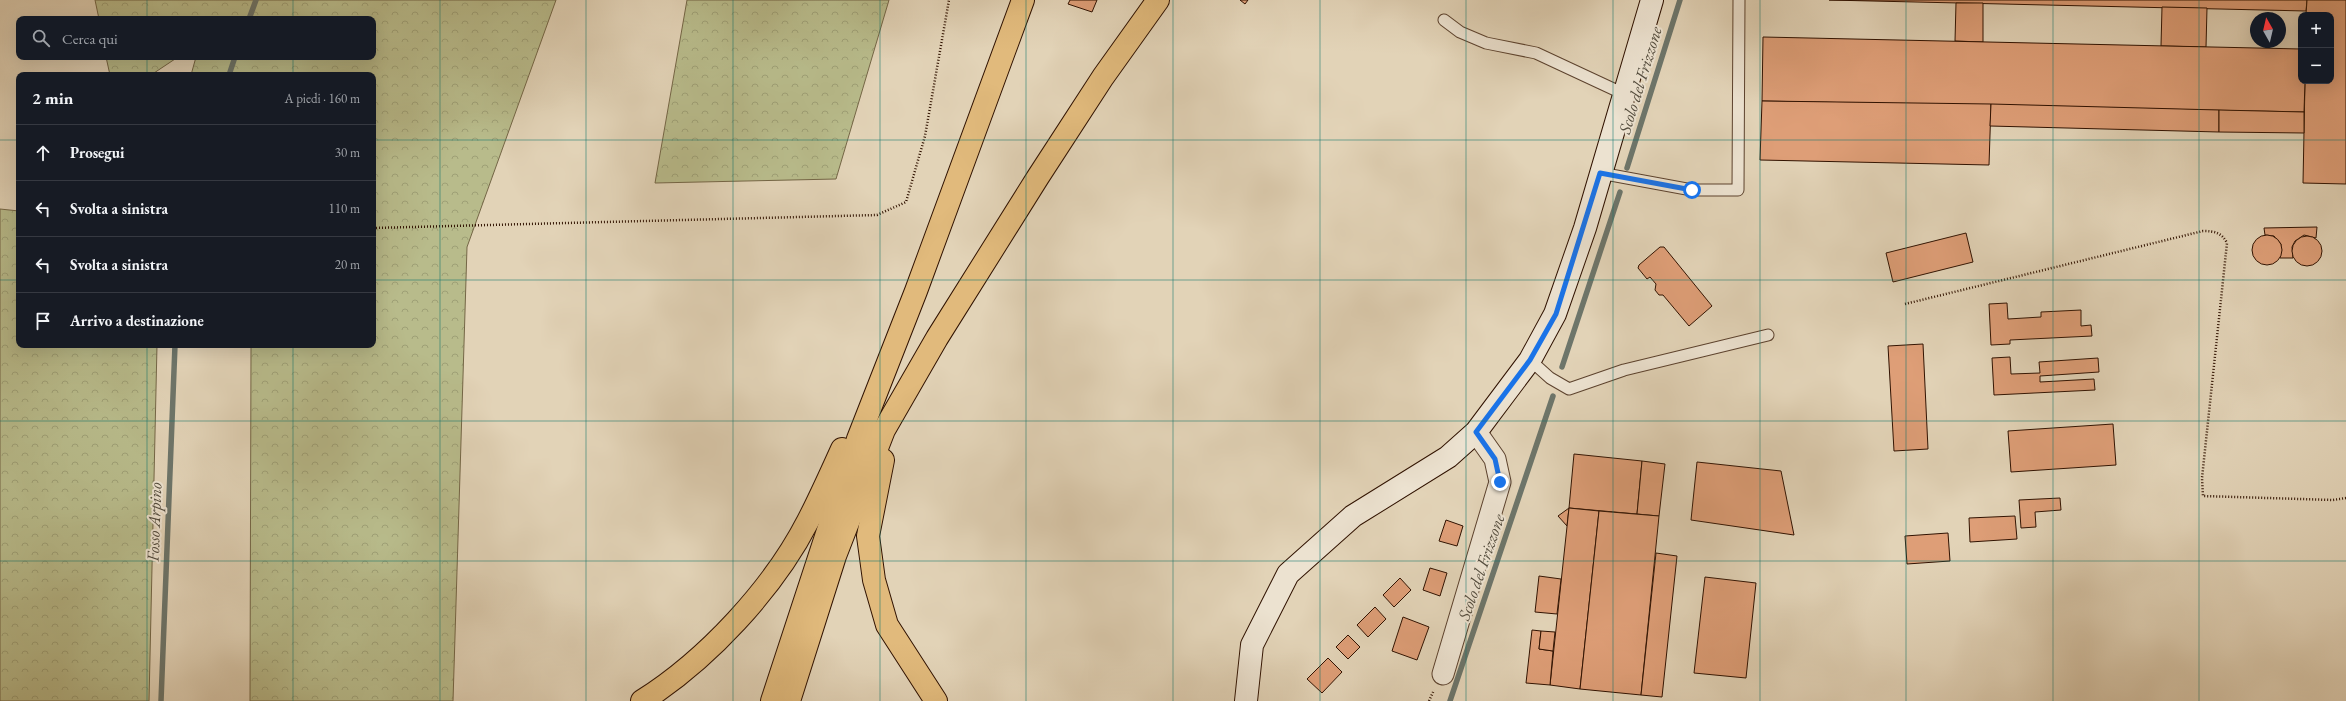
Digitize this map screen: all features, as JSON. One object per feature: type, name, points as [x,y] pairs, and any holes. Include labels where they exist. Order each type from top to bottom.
[{"type":"highway","points":[[778,700],[846,473],[916,291],[1023,0]]},
{"type":"highway","points":[[778,700],[884,430],[937,338],[1103,77],[1158,0]]},
{"type":"highway","points":[[642,701],[656,692],[728,632],[769,583],[807,522],[916,291]]},
{"type":"highway","points":[[936,701],[887,625],[874,580],[868,536],[882,461],[937,338]]},
{"type":"street","points":[[1246,701],[1252,645],[1288,574],[1353,516],[1448,457],[1476,432],[1530,360],[1556,314],[1652,0]]},
{"type":"street","points":[[1443,674],[1500,482],[1495,459],[1476,432]]},
{"type":"lane","points":[[1600,173],[1692,190],[1738,190],[1739,0]]},
{"type":"lane","points":[[1444,20],[1460,32],[1486,43],[1536,53],[1624,94]]},
{"type":"lane","points":[[1530,360],[1550,378],[1569,389],[1624,370],[1768,335]]},
{"type":"path","points":[[376,228],[877,216],[906,202],[925,136],[949,0]]},
{"type":"path","points":[[1905,304],[2203,231],[2214,231],[2224,236],[2227,244],[2202,478],[2203,496],[2333,500],[2346,498]]},
{"type":"green space","points":[[95,0],[556,0],[467,247],[453,701],[250,701],[251,348],[376,348],[376,72],[192,72],[195,60],[376,60],[376,16],[98,16]]},
{"type":"green space","points":[[687,0],[889,0],[836,179],[655,183]]},
{"type":"green space","points":[[107,60],[174,60],[156,72],[109,72]]},
{"type":"green space","points":[[0,209],[16,211],[16,348],[157,348],[149,701],[0,701]]},
{"type":"building","points":[[1070,0],[1097,0],[1092,12],[1068,4]]},
{"type":"building","points":[[1240,0],[1248,0],[1245,4]]},
{"type":"building","points":[[1829,0],[2307,0],[2306,11]]},
{"type":"building","points":[[2307,0],[2346,0],[2346,184],[2303,183],[2305,84],[2334,84],[2334,12],[2306,12]]},
{"type":"building","points":[[1956,3],[1983,3],[1983,42],[1955,41]]},
{"type":"building","points":[[2162,7],[2207,8],[2206,47],[2161,46]]},
{"type":"building","points":[[1763,37],[2298,49],[2298,84],[2305,84],[2304,112],[1762,101]]},
{"type":"building","points":[[1762,101],[1991,104],[1989,165],[1760,160]]},
{"type":"building","points":[[1991,104],[2219,110],[2219,132],[1990,126]]},
{"type":"building","points":[[2219,110],[2304,112],[2304,133],[2219,132]]},
{"type":"building","points":[[2317,227],[2316,238],[2304,235],[2295,241],[2292,247],[2293,258],[2280,258],[2281,244],[2274,236],[2265,235],[2264,228]]},
{"type":"building","points":[[1966,233],[1973,262],[1893,282],[1886,253]]},
{"type":"building","points":[[2267,235],[2278,239],[2282,250],[2278,261],[2267,265],[2256,261],[2252,250],[2256,239]]},
{"type":"building","points":[[2307,236],[2318,240],[2322,251],[2318,262],[2307,266],[2296,262],[2292,251],[2296,240]]},
{"type":"building","points":[[1660,247],[1664,247],[1712,306],[1689,326],[1663,295],[1659,295],[1655,290],[1656,284],[1650,277],[1647,279],[1638,268],[1639,265]]},
{"type":"building","points":[[2007,303],[2008,319],[2041,317],[2041,312],[2081,310],[2081,326],[2091,325],[2092,336],[2010,340],[2010,344],[1991,345],[1989,304]]},
{"type":"building","points":[[1923,344],[1928,449],[1894,451],[1888,346]]},
{"type":"building","points":[[2010,357],[2011,374],[2040,373],[2039,362],[2098,358],[2099,372],[2040,376],[2040,382],[2094,379],[2095,390],[1994,395],[1992,358]]},
{"type":"building","points":[[2113,424],[2116,465],[2011,472],[2008,431]]},
{"type":"building","points":[[1574,454],[1642,461],[1637,514],[1569,508]]},
{"type":"building","points":[[1642,461],[1665,464],[1659,516],[1637,514]]},
{"type":"building","points":[[1697,462],[1781,471],[1794,535],[1691,520]]},
{"type":"building","points":[[2060,498],[2061,510],[2035,512],[2036,527],[2021,528],[2019,500]]},
{"type":"building","points":[[1569,508],[1567,526],[1558,516]]},
{"type":"building","points":[[1569,508],[1599,511],[1580,689],[1550,685]]},
{"type":"building","points":[[1599,511],[1659,516],[1641,695],[1580,689]]},
{"type":"building","points":[[2015,516],[2017,539],[1970,542],[1969,518]]},
{"type":"building","points":[[1446,520],[1463,526],[1457,546],[1439,541]]},
{"type":"building","points":[[1948,533],[1950,561],[1907,564],[1905,536]]},
{"type":"building","points":[[1656,553],[1677,556],[1662,697],[1641,695]]},
{"type":"building","points":[[1430,568],[1447,573],[1440,596],[1423,590]]},
{"type":"building","points":[[1539,576],[1561,579],[1557,614],[1535,612]]},
{"type":"building","points":[[1705,577],[1756,583],[1746,678],[1694,673]]},
{"type":"building","points":[[1400,578],[1411,590],[1394,607],[1383,595]]},
{"type":"building","points":[[1375,607],[1386,619],[1368,637],[1357,625]]},
{"type":"building","points":[[1403,617],[1429,627],[1417,660],[1392,651]]},
{"type":"building","points":[[1532,630],[1541,631],[1539,649],[1553,651],[1550,685],[1526,683]]},
{"type":"building","points":[[1541,631],[1555,632],[1553,651],[1539,649]]},
{"type":"building","points":[[1348,635],[1360,647],[1348,659],[1336,647]]},
{"type":"building","points":[[1328,658],[1342,672],[1322,693],[1307,679]]},
{"type":"waterway","name":"Fosso Arpino","points":[[250,16],[256,0]]},
{"type":"waterway","name":"Scolo del Frizzone","points":[[1627,168],[1680,0]]},
{"type":"waterway","name":"Fosso Arpino","points":[[230,72],[234,60]]},
{"type":"waterway","name":"Scolo del Frizzone","points":[[1562,367],[1620,192]]},
{"type":"waterway","name":"Fosso Arpino","points":[[161,701],[175,348]]},
{"type":"waterway","name":"Scolo del Frizzone","points":[[1450,701],[1553,396]]},
{"type":"route","points":[[1500,482],[1495,459],[1476,432],[1530,360],[1556,314],[1600,173],[1692,190]]}]
